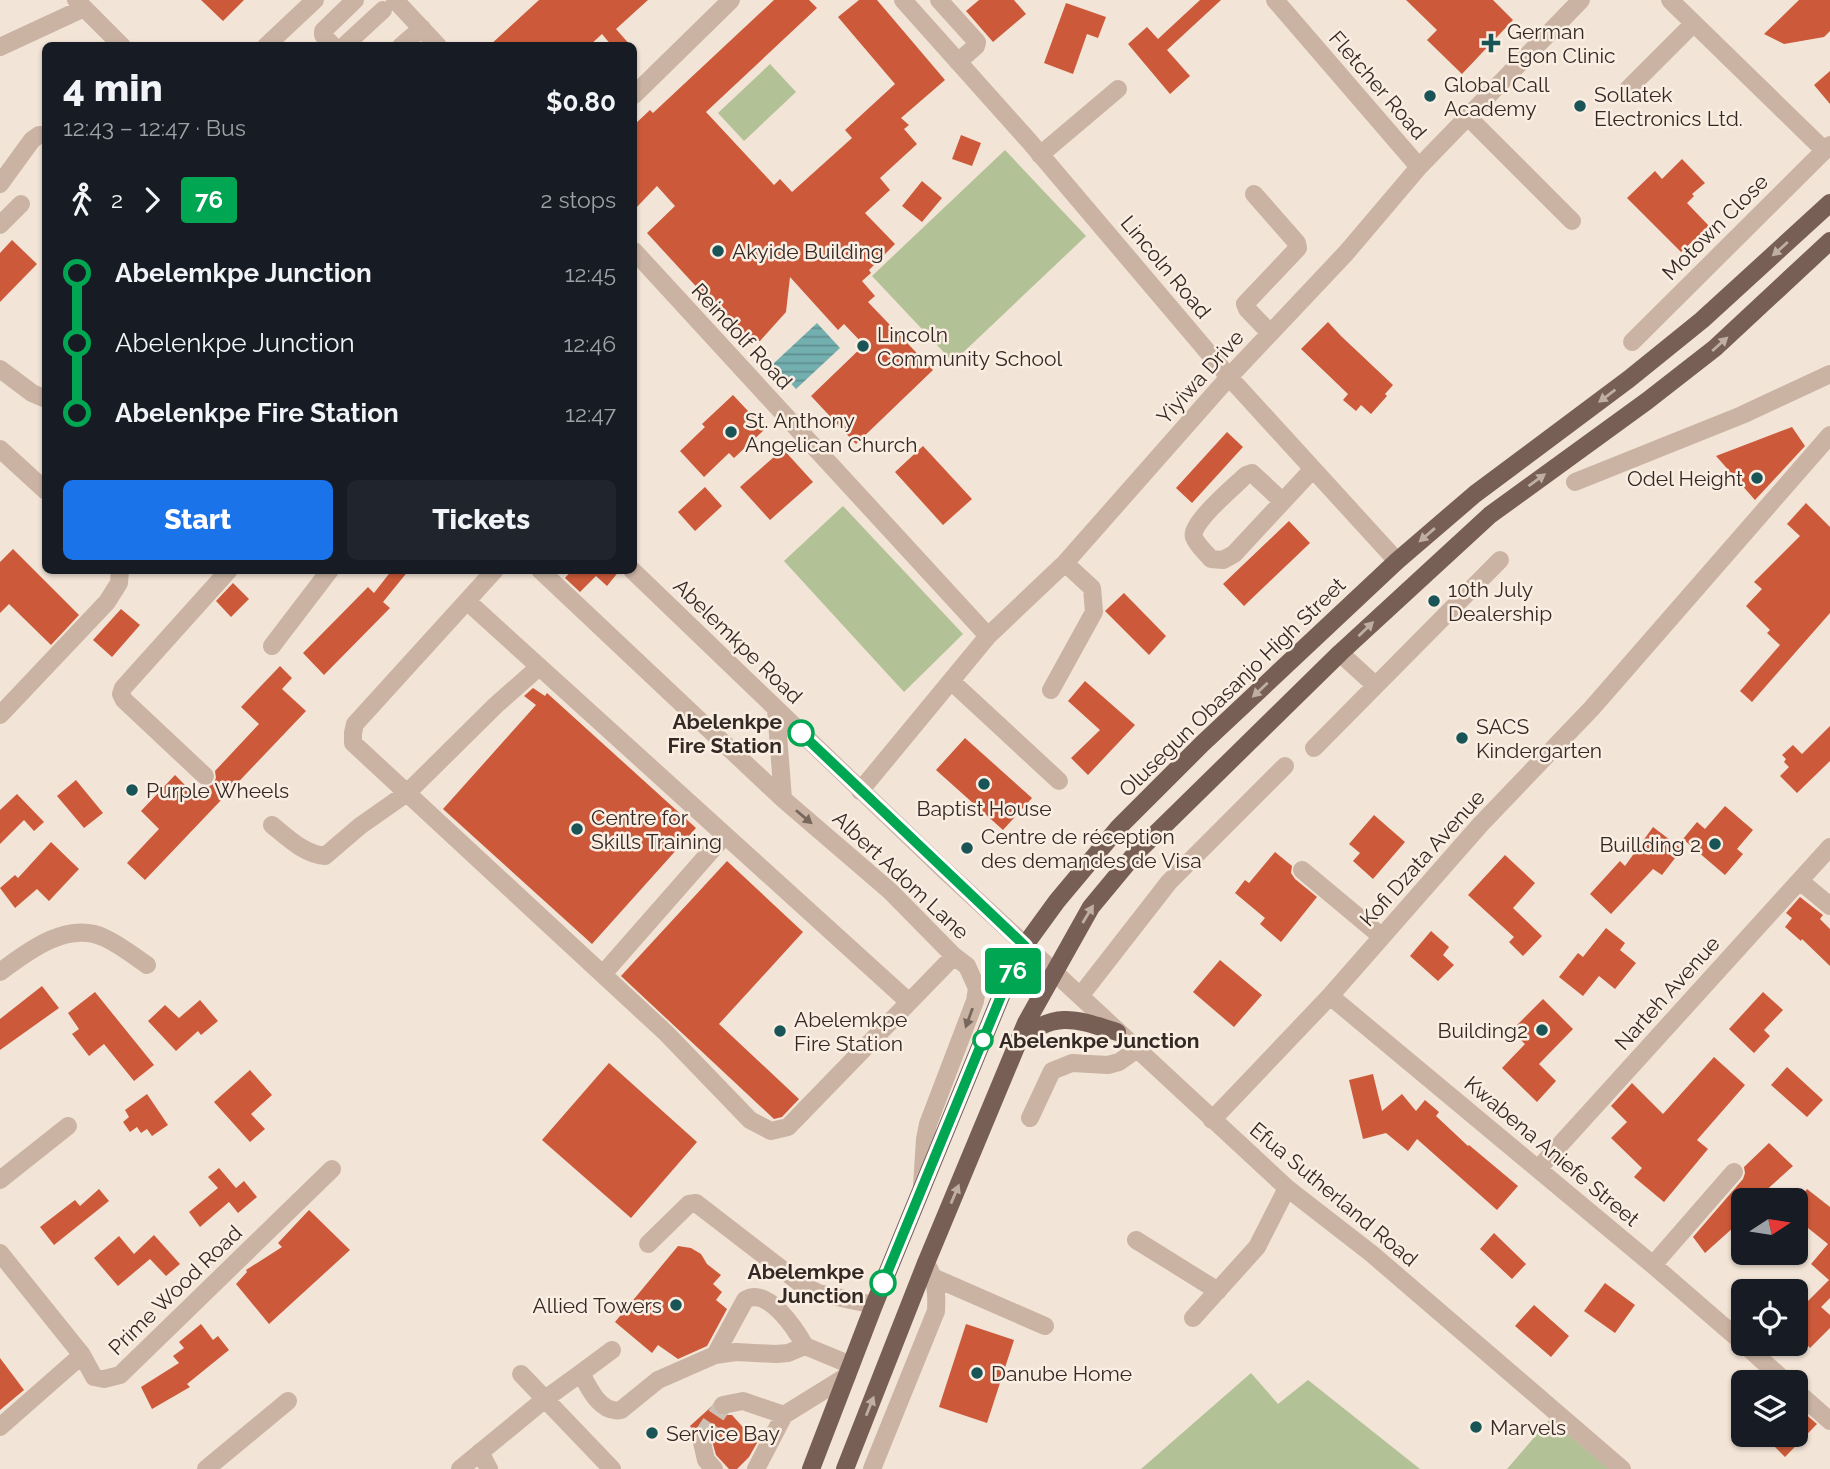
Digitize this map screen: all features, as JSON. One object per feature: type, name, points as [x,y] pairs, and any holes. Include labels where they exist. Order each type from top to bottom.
[{"type":"main road","name":"Olusegun Obasanjo High Street","points":[[811,1469],[874,1305],[1001,996],[1025,946],[1057,901],[1119,827],[1202,744],[1397,561],[1475,494],[1629,379],[1692,328],[1830,203]]},
{"type":"main road","points":[[845,1469],[930,1270],[1019,1040],[1035,1006],[1091,907],[1135,854],[1340,653],[1490,514],[1716,348],[1830,241]]},
{"type":"main road","points":[[1019,1040],[1035,1027],[1074,1019],[1117,1032]]},
{"type":"street","points":[[329,42],[323,31],[355,0]]},
{"type":"street","points":[[637,92],[731,0]]},
{"type":"street","points":[[906,4],[930,0]]},
{"type":"street","points":[[939,0],[976,42],[976,46],[958,62]]},
{"type":"street","name":"Fletcher Road","points":[[1275,0],[1419,167]]},
{"type":"street","name":"Yiyiwa Drive","points":[[860,791],[988,636],[1065,563],[1229,377],[1346,253],[1419,167],[1581,0]]},
{"type":"street","points":[[1670,0],[1827,148]]},
{"type":"street","points":[[271,42],[313,2],[331,23]]},
{"type":"street","points":[[0,47],[80,4],[118,42]]},
{"type":"street","name":"Lincoln Road","points":[[906,4],[1040,155],[1229,377],[1397,561]]},
{"type":"street","points":[[348,42],[389,5],[422,28],[435,42]]},
{"type":"street","points":[[1627,90],[1694,23]]},
{"type":"street","points":[[406,42],[422,28]]},
{"type":"street","points":[[1040,155],[1118,89]]},
{"type":"street","points":[[1468,117],[1573,222]]},
{"type":"street","points":[[0,184],[32,140],[42,135]]},
{"type":"street","name":"Motown Close","points":[[1632,342],[1827,148]]},
{"type":"street","points":[[1254,194],[1293,237],[1298,248],[1245,304],[1270,333]]},
{"type":"street","points":[[0,225],[21,204]]},
{"type":"street","name":"Reindolf Road","points":[[637,254],[988,636]]},
{"type":"street","points":[[0,369],[42,397]]},
{"type":"street","points":[[1575,482],[1742,415],[1830,374]]},
{"type":"street","name":"Kofi Dzata Avenue","points":[[1212,1120],[1330,996],[1480,825],[1592,708],[1830,435]]},
{"type":"street","points":[[0,449],[42,487]]},
{"type":"street","points":[[1282,502],[1258,478],[1252,474],[1246,475],[1194,528],[1194,538],[1211,559],[1223,559],[1234,554],[1313,469]]},
{"type":"street","points":[[1314,748],[1500,560]]},
{"type":"street","points":[[1051,690],[1094,612],[1092,588],[1065,563]]},
{"type":"street","points":[[0,715],[107,601],[119,583],[120,574]]},
{"type":"street","points":[[205,776],[124,700],[121,694],[123,688],[225,574]]},
{"type":"street","points":[[272,646],[327,574]]},
{"type":"street","points":[[492,574],[355,724],[353,743],[666,1033],[750,1120],[771,1131],[788,1127],[954,956]]},
{"type":"street","name":"Albert Adom Lane","points":[[544,574],[783,799],[890,891],[967,966],[977,988],[975,1001],[928,1124],[921,1192]]},
{"type":"street","name":"Abelemkpe Road","points":[[636,574],[1025,946]]},
{"type":"street","points":[[468,602],[909,1002]]},
{"type":"street","points":[[1340,653],[1375,685]]},
{"type":"street","points":[[272,825],[314,855],[325,856],[360,826],[407,793],[496,705],[539,667]]},
{"type":"street","points":[[951,681],[1059,781]]},
{"type":"street","points":[[776,709],[783,799]]},
{"type":"street","points":[[1081,995],[1169,882],[1285,766]]},
{"type":"street","points":[[603,974],[725,835]]},
{"type":"street","name":"Narteh Avenue","points":[[1538,1169],[1830,847]]},
{"type":"street","points":[[1302,870],[1381,936]]},
{"type":"street","points":[[1800,881],[1830,906]]},
{"type":"street","points":[[0,972],[30,949],[59,936],[80,933],[104,937],[147,965]]},
{"type":"street","name":"Efua Sutherland Road","points":[[1025,946],[1287,1188],[1372,1254],[1622,1469]]},
{"type":"street","name":"Kwabena Aniefe Street","points":[[1330,996],[1653,1265],[1731,1333]]},
{"type":"street","points":[[1030,1118],[1052,1071],[1072,1063],[1108,1065],[1119,1062],[1136,1050]]},
{"type":"street","points":[[0,1180],[68,1126]]},
{"type":"street","name":"Prime Wood Road","points":[[0,1253],[82,1355],[94,1377],[104,1379],[120,1375],[332,1169]]},
{"type":"street","points":[[1653,1265],[1734,1172]]},
{"type":"street","points":[[1193,1318],[1257,1247],[1287,1188]]},
{"type":"street","points":[[648,1244],[689,1204],[696,1203],[800,1283],[818,1293],[874,1305]]},
{"type":"street","points":[[1136,1240],[1218,1291]]},
{"type":"street","points":[[930,1270],[1045,1326]]},
{"type":"street","points":[[872,1469],[936,1311],[937,1289],[930,1270]]},
{"type":"street","points":[[715,1355],[745,1300],[750,1297],[780,1310],[805,1346],[849,1370],[784,1415],[756,1469]]},
{"type":"street","points":[[581,1374],[587,1387],[607,1410],[613,1412],[621,1410],[658,1380],[715,1355],[736,1352],[788,1353],[805,1346]]},
{"type":"street","points":[[460,1469],[545,1399],[612,1350]]},
{"type":"street","points":[[0,1427],[82,1355]]},
{"type":"street","name":"Kwabena Aniefe Street","points":[[1757,1356],[1772,1370]]},
{"type":"street","points":[[521,1374],[612,1469]]},
{"type":"street","points":[[206,1469],[288,1401]]},
{"type":"street","points":[[723,1405],[743,1401],[784,1415]]},
{"type":"street","points":[[1808,1402],[1830,1421]]},
{"type":"street","points":[[701,1438],[706,1460],[714,1469]]},
{"type":"street","points":[[480,1452],[489,1469]]},
{"type":"green space","points":[[770,64],[796,92],[744,141],[718,113]]},
{"type":"green space","points":[[1005,150],[1086,236],[953,362],[872,276]]},
{"type":"green space","points":[[843,506],[963,634],[904,692],[784,561]]},
{"type":"green space","points":[[1251,1373],[1278,1404],[1308,1380],[1420,1469],[1141,1469]]},
{"type":"green space","points":[[1550,1419],[1609,1469],[1507,1469]]},
{"type":"water","points":[[817,323],[840,348],[796,389],[773,364]]},
{"type":"building","points":[[201,0],[244,0],[223,21]]},
{"type":"building","points":[[539,0],[648,0],[616,29],[627,42],[609,42],[602,34],[593,42],[493,42]]},
{"type":"building","points":[[774,0],[809,0],[817,8],[706,112],[774,185],[780,179],[792,192],[852,138],[845,130],[895,84],[838,17],[859,0],[877,0],[945,80],[901,118],[909,125],[904,129],[917,144],[880,178],[890,190],[865,213],[895,244],[862,281],[875,296],[868,302],[933,370],[856,444],[811,396],[864,345],[844,324],[838,330],[790,277],[786,312],[760,341],[747,342],[647,233],[675,206],[657,186],[637,207],[637,122],[650,110],[653,113]]},
{"type":"building","points":[[979,0],[1014,0],[1026,14],[993,42],[966,11]]},
{"type":"building","points":[[1200,0],[1221,0],[1167,50],[1190,76],[1170,94],[1128,44],[1147,27],[1158,39]]},
{"type":"building","points":[[1406,0],[1493,0],[1513,20],[1462,74],[1427,40],[1437,30]]},
{"type":"building","points":[[1799,0],[1830,0],[1830,31],[1824,37],[1784,44],[1764,34]]},
{"type":"building","points":[[1066,3],[1106,17],[1098,38],[1087,34],[1073,74],[1044,63]]},
{"type":"building","points":[[1830,71],[1830,104],[1814,85]]},
{"type":"building","points":[[961,135],[981,143],[972,166],[952,159]]},
{"type":"building","points":[[1682,159],[1705,183],[1692,194],[1694,196],[1687,203],[1709,226],[1681,252],[1627,198],[1655,171],[1662,179]]},
{"type":"building","points":[[922,181],[942,198],[922,222],[902,206]]},
{"type":"building","points":[[12,240],[37,264],[0,302],[0,253]]},
{"type":"building","points":[[1328,322],[1393,385],[1371,414],[1361,405],[1356,411],[1343,400],[1348,394],[1301,349]]},
{"type":"building","points":[[733,395],[765,429],[734,458],[729,453],[704,477],[680,451],[705,427],[702,424]]},
{"type":"building","name":"Odel Height","points":[[1792,427],[1805,446],[1755,500],[1716,456]]},
{"type":"building","points":[[1227,432],[1243,447],[1192,503],[1176,488]]},
{"type":"building","points":[[923,446],[972,499],[943,525],[895,472]]},
{"type":"building","points":[[783,449],[813,482],[770,520],[740,487]]},
{"type":"building","points":[[705,487],[722,506],[695,531],[678,512]]},
{"type":"building","points":[[1806,503],[1830,527],[1830,613],[1752,702],[1740,691],[1780,645],[1767,633],[1770,630],[1746,606],[1762,589],[1754,582],[1800,536],[1787,524]]},
{"type":"building","points":[[1289,521],[1310,543],[1244,606],[1223,584]]},
{"type":"building","points":[[13,549],[79,615],[51,645],[9,604],[0,613],[0,562]]},
{"type":"building","points":[[389,574],[406,574],[383,602],[390,608],[324,675],[303,653],[368,587],[374,593]]},
{"type":"building","points":[[568,574],[617,574],[607,586],[596,576],[580,592],[565,578]]},
{"type":"building","points":[[233,583],[249,599],[231,617],[216,601]]},
{"type":"building","points":[[1124,593],[1166,636],[1149,655],[1105,611]]},
{"type":"building","points":[[121,609],[140,625],[112,657],[93,640]]},
{"type":"building","points":[[280,666],[292,678],[282,689],[306,711],[145,880],[127,863],[159,829],[141,811],[175,775],[193,793],[200,786],[208,787],[213,784],[215,771],[259,724],[241,707]]},
{"type":"building","points":[[1085,681],[1135,725],[1088,775],[1071,758],[1100,730],[1068,701]]},
{"type":"building","points":[[533,688],[545,696],[547,693],[696,828],[592,944],[443,809],[536,705],[524,696]]},
{"type":"building","points":[[1830,726],[1830,761],[1797,793],[1780,776],[1789,767],[1782,755],[1793,745],[1802,754]]},
{"type":"building","name":"Baptist House","points":[[965,738],[1032,798],[1003,830],[936,770]]},
{"type":"building","points":[[76,780],[103,813],[84,828],[57,796]]},
{"type":"building","points":[[17,794],[44,822],[34,831],[24,820],[0,844],[0,810]]},
{"type":"building","name":"Buillding 2","points":[[1725,806],[1753,830],[1737,849],[1743,854],[1725,875],[1683,839],[1697,822],[1705,829]]},
{"type":"building","points":[[1374,815],[1405,842],[1373,879],[1353,861],[1360,853],[1349,844]]},
{"type":"building","points":[[1653,827],[1682,849],[1662,875],[1653,869],[1611,914],[1590,894],[1620,861],[1625,866]]},
{"type":"building","points":[[51,842],[79,869],[49,901],[37,889],[15,908],[0,888],[15,875],[18,878]]},
{"type":"building","points":[[1275,852],[1292,866],[1291,873],[1295,879],[1317,897],[1281,942],[1260,924],[1265,918],[1235,893],[1245,880],[1249,883]]},
{"type":"building","points":[[1505,855],[1535,883],[1513,908],[1542,936],[1523,956],[1509,942],[1514,937],[1468,895]]},
{"type":"building","points":[[727,861],[803,932],[719,1024],[799,1099],[782,1117],[774,1119],[621,976]]},
{"type":"building","points":[[1800,897],[1823,915],[1820,919],[1830,929],[1830,966],[1785,927],[1792,918],[1786,913]]},
{"type":"building","points":[[1606,928],[1625,943],[1620,950],[1636,963],[1615,989],[1599,976],[1583,996],[1559,977],[1578,953],[1583,957]]},
{"type":"building","points":[[1431,931],[1449,947],[1443,955],[1454,965],[1438,981],[1410,956]]},
{"type":"building","points":[[1220,960],[1262,995],[1234,1027],[1193,992]]},
{"type":"building","points":[[42,986],[59,1008],[0,1050],[0,1019]]},
{"type":"building","points":[[95,992],[154,1065],[134,1081],[104,1044],[89,1056],[72,1034],[79,1029],[68,1013]]},
{"type":"building","points":[[1763,992],[1783,1010],[1764,1030],[1770,1036],[1754,1053],[1729,1029]]},
{"type":"building","points":[[1543,999],[1573,1029],[1539,1064],[1556,1081],[1537,1102],[1502,1068],[1525,1044],[1511,1031]]},
{"type":"building","points":[[200,1000],[218,1021],[201,1035],[198,1031],[176,1051],[148,1021],[165,1005],[179,1018]]},
{"type":"building","points":[[1714,1057],[1745,1085],[1697,1140],[1708,1149],[1664,1202],[1634,1177],[1642,1168],[1611,1138],[1627,1122],[1611,1106],[1632,1083],[1663,1114]]},
{"type":"building","points":[[609,1063],[697,1142],[631,1218],[542,1140]]},
{"type":"building","points":[[1787,1067],[1823,1100],[1807,1117],[1771,1085]]},
{"type":"building","points":[[250,1070],[272,1095],[251,1114],[265,1129],[250,1142],[214,1102]]},
{"type":"building","points":[[1373,1074],[1382,1111],[1402,1094],[1416,1111],[1425,1100],[1439,1112],[1436,1116],[1468,1146],[1518,1186],[1497,1210],[1417,1139],[1408,1151],[1386,1133],[1363,1139],[1349,1080]]},
{"type":"building","points":[[147,1094],[168,1125],[152,1136],[147,1129],[141,1133],[137,1127],[130,1132],[123,1122],[129,1117],[125,1110]]},
{"type":"building","points":[[1769,1143],[1793,1166],[1769,1188],[1735,1188],[1743,1179],[1744,1167]]},
{"type":"building","points":[[219,1168],[236,1188],[244,1181],[257,1197],[238,1213],[229,1202],[200,1227],[189,1212],[218,1188],[208,1177]]},
{"type":"building","points":[[99,1189],[109,1201],[54,1245],[40,1227],[75,1200],[80,1206]]},
{"type":"building","points":[[1808,1190],[1830,1207],[1830,1298],[1821,1307],[1830,1315],[1830,1328],[1810,1348],[1808,1301],[1829,1280],[1811,1264],[1828,1244],[1808,1228]]},
{"type":"building","points":[[1731,1193],[1731,1230],[1705,1253],[1693,1237]]},
{"type":"building","points":[[309,1210],[350,1250],[269,1324],[236,1284],[246,1270],[282,1247],[278,1243]]},
{"type":"building","points":[[1494,1233],[1526,1264],[1512,1279],[1480,1249]]},
{"type":"building","points":[[154,1235],[180,1264],[166,1276],[150,1259],[118,1286],[94,1258],[119,1236],[134,1254]]},
{"type":"building","name":"Allied Towers","points":[[678,1246],[691,1248],[701,1254],[707,1264],[721,1275],[713,1284],[722,1292],[716,1300],[727,1309],[707,1346],[678,1359],[658,1345],[652,1353],[615,1322]]},
{"type":"building","points":[[1605,1283],[1635,1305],[1615,1333],[1584,1311]]},
{"type":"building","points":[[1534,1305],[1569,1336],[1551,1357],[1515,1326]]},
{"type":"building","points":[[201,1324],[213,1340],[218,1336],[229,1350],[187,1384],[190,1387],[152,1409],[141,1387],[179,1363],[173,1356],[184,1348],[179,1342]]},
{"type":"building","name":"Danube Home","points":[[966,1324],[1014,1340],[987,1423],[939,1407]]},
{"type":"building","points":[[0,1358],[24,1390],[0,1410]]},
{"type":"building","points":[[712,1406],[714,1412],[719,1415],[732,1415],[757,1443],[749,1457],[737,1469],[729,1469],[716,1455],[709,1430],[699,1427],[693,1430],[690,1426]]},
{"type":"building","points":[[1808,1416],[1817,1424],[1808,1433]]},
{"type":"building","points":[[1775,1447],[1795,1447],[1785,1457]]},
{"type":"tunnel","points":[[701,1438],[723,1405]]},
{"type":"bus line","name":"76","points":[[801,733],[1025,946],[1001,996],[883,1283]]},
{"type":"place","name":"German Egon Clinic","points":[[1491,43]]},
{"type":"place","name":"Global Call Academy","points":[[1430,96]]},
{"type":"place","name":"Sollatek Electronics Ltd.","points":[[1580,106]]},
{"type":"place","name":"Akyide Building","points":[[718,251]]},
{"type":"place","name":"Lincoln Community School","points":[[863,346]]},
{"type":"place","name":"St. Anthony Angelican Church","points":[[731,432]]},
{"type":"place","name":"Odel Height","points":[[1757,478]]},
{"type":"place","name":"10th July Dealership","points":[[1434,601]]},
{"type":"place","name":"Abelenkpe Fire Station","points":[[801,733]]},
{"type":"place","name":"SACS Kindergarten","points":[[1462,738]]},
{"type":"place","name":"Baptist House","points":[[984,784]]},
{"type":"place","name":"Purple Wheels","points":[[132,790]]},
{"type":"place","name":"Centre for Skills Training","points":[[577,829]]},
{"type":"place","name":"Buillding 2","points":[[1715,844]]},
{"type":"place","name":"Centre de réception des demandes de Visa","points":[[967,848]]},
{"type":"place","name":"Building2","points":[[1542,1030]]},
{"type":"place","name":"Abelemkpe Fire Station","points":[[780,1031]]},
{"type":"place","name":"Abelenkpe Junction","points":[[983,1040]]},
{"type":"place","name":"Abelemkpe Junction","points":[[883,1283]]},
{"type":"place","name":"Allied Towers","points":[[676,1305]]},
{"type":"place","name":"Danube Home","points":[[977,1373]]},
{"type":"place","name":"Marvels","points":[[1476,1427]]},
{"type":"place","name":"Service Bay","points":[[652,1433]]}]
